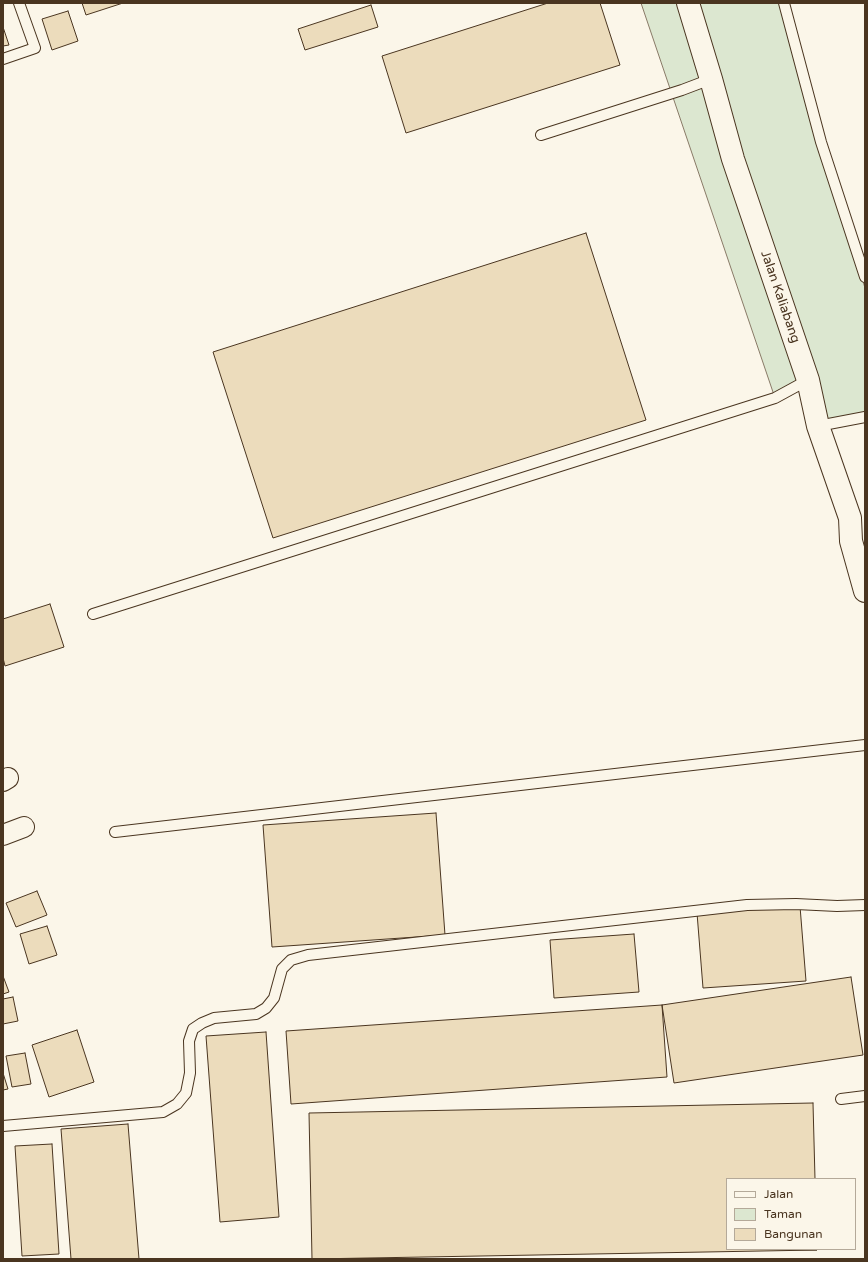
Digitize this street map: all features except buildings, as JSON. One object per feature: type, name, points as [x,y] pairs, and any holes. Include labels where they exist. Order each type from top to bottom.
[{"type":"main road","name":"Jalan Kaliabang","points":[[688,3],[733,160],[808,380],[818,426],[850,518],[851,541],[865,591]]},
{"type":"street","points":[[3,835],[24,826]]},
{"type":"lane","points":[[3,59],[35,48],[19,3]]},
{"type":"lane","points":[[784,3],[821,142],[865,277]]},
{"type":"lane","points":[[541,135],[682,90],[711,79]]},
{"type":"lane","points":[[93,614],[775,398],[808,380]]},
{"type":"lane","points":[[818,426],[865,417]]},
{"type":"lane","points":[[115,832],[865,745]]},
{"type":"lane","points":[[3,1126],[163,1112],[177,1104],[186,1093],[190,1073],[189,1041],[193,1029],[214,1018],[256,1014],[266,1008],[274,998],[282,969],[291,960],[308,955],[747,905],[865,905]]},
{"type":"lane","points":[[841,1099],[865,1096]]},
{"type":"green space","points":[[641,3],[784,3],[821,142],[865,288],[865,417],[818,426],[807,380],[775,398]]}]
